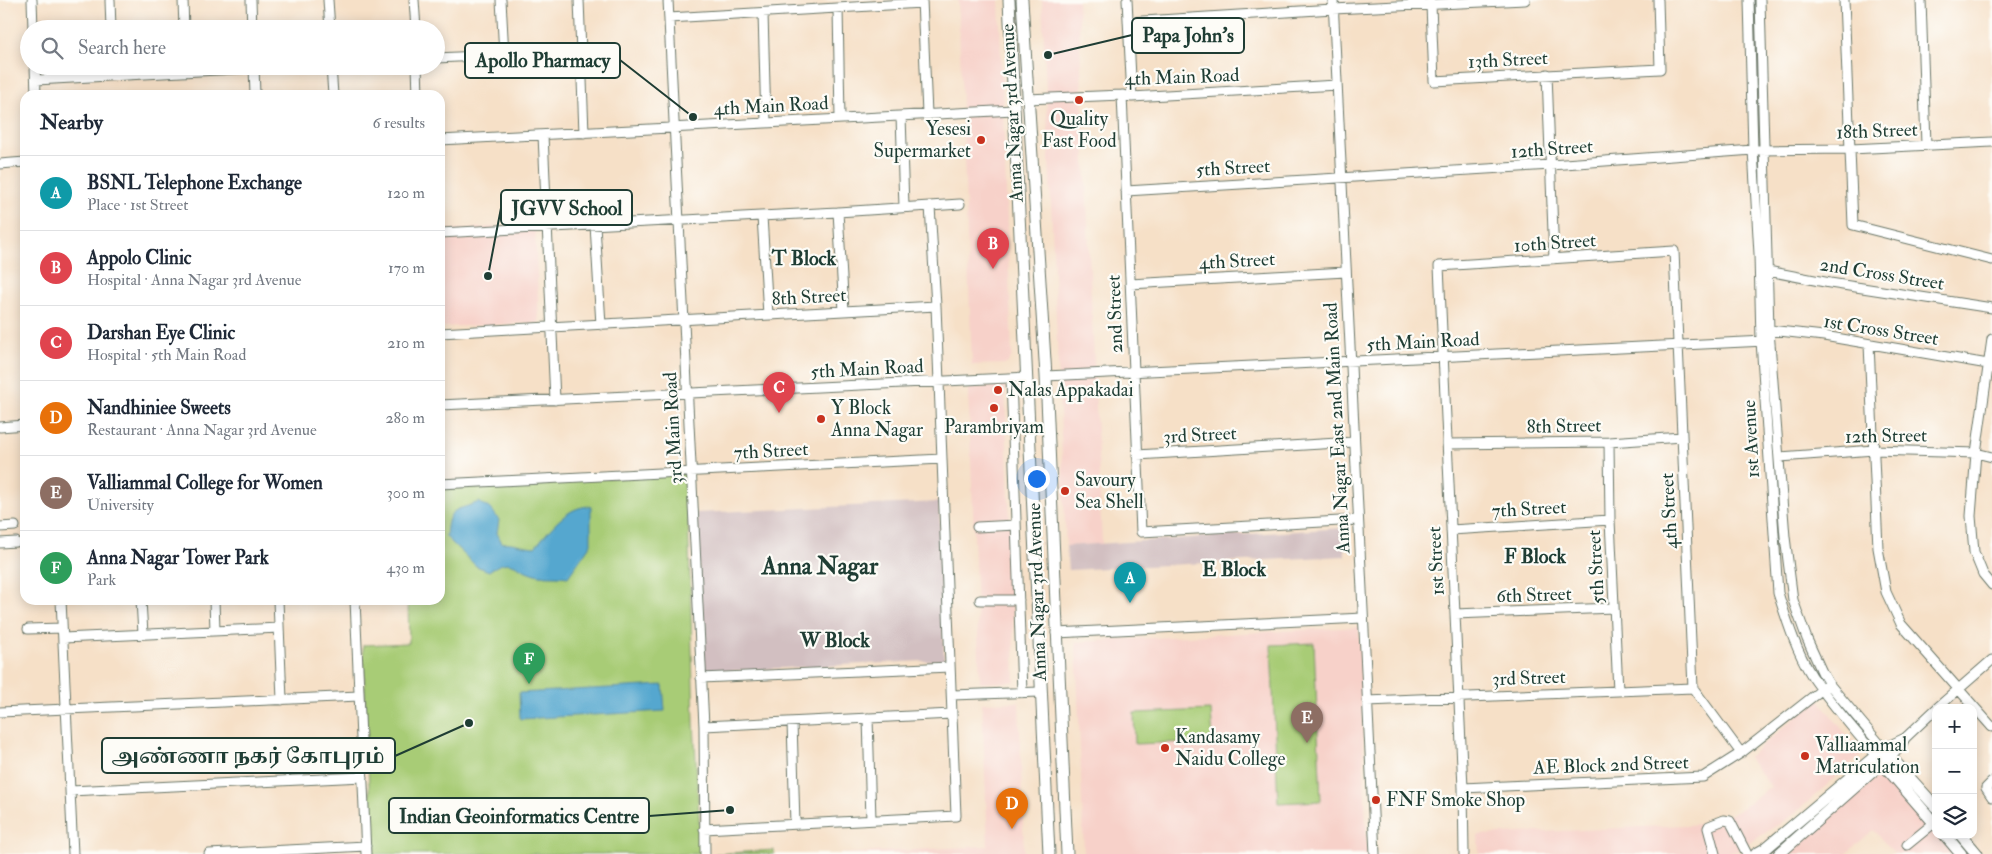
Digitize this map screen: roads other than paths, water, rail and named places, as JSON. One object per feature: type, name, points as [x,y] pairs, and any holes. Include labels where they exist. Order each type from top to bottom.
[{"type":"main road","name":"Anna Nagar 3rd Avenue","points":[[1009,0],[1048,854]]},
{"type":"main road","name":"Anna Nagar 3rd Avenue","points":[[1022,0],[1046,376],[1067,854]]},
{"type":"main road","points":[[1756,854],[1766,849],[1903,740]]},
{"type":"main road","points":[[1779,854],[1883,756]]},
{"type":"main road","name":"1st Avenue","points":[[1883,756],[1932,803]]},
{"type":"main road","name":"1st Avenue","points":[[1883,756],[1932,820]]},
{"type":"main road","points":[[1949,839],[1962,854]]},
{"type":"main road","points":[[1964,839],[1977,854]]},
{"type":"street","points":[[32,0],[33,20]]},
{"type":"street","points":[[110,0],[111,20]]},
{"type":"street","points":[[183,0],[184,20]]},
{"type":"street","points":[[251,0],[252,20]]},
{"type":"street","points":[[328,0],[329,20]]},
{"type":"street","points":[[414,0],[415,20]]},
{"type":"street","points":[[501,0],[504,54]]},
{"type":"street","points":[[579,0],[584,132]]},
{"type":"street","name":"3rd Main Road","points":[[668,0],[702,678],[705,854]]},
{"type":"street","points":[[1127,0],[1132,98]]},
{"type":"street","points":[[1128,22],[1333,5],[1431,5],[1524,0]]},
{"type":"street","name":"13th Street","points":[[1431,5],[1434,81],[1660,69],[1658,0]]},
{"type":"street","name":"1st Avenue","points":[[1749,0],[1753,150],[1759,254],[1766,341],[1780,457],[1785,537],[1793,600],[1807,639],[1822,672],[1825,687]]},
{"type":"street","name":"1st Avenue","points":[[1760,0],[1769,330],[1766,341],[1765,382],[1778,593],[1793,636],[1809,670],[1883,756]]},
{"type":"street","points":[[1844,0],[1854,225],[1992,260]]},
{"type":"street","points":[[1921,0],[1926,145]]},
{"type":"street","points":[[669,18],[922,2],[926,114]]},
{"type":"street","name":"Anna Nagar East 2nd Main Road","points":[[1333,5],[1375,854]]},
{"type":"street","points":[[838,8],[840,119]]},
{"type":"street","points":[[763,13],[766,123]]},
{"type":"street","points":[[445,57],[581,51]]},
{"type":"street","points":[[1548,74],[1554,259]]},
{"type":"street","points":[[36,75],[36,90]]},
{"type":"street","points":[[36,80],[79,75]]},
{"type":"street","points":[[254,75],[255,90]]},
{"type":"street","points":[[332,75],[333,90]]},
{"type":"street","points":[[417,75],[418,90]]},
{"type":"street","name":"4th Main Road","points":[[1027,99],[1122,95],[1132,98],[1337,85]]},
{"type":"street","name":"2nd Street","points":[[1122,95],[1141,532],[1358,520]]},
{"type":"street","name":"4th Main Road","points":[[445,140],[1014,110]]},
{"type":"street","points":[[902,116],[904,207]]},
{"type":"street","points":[[543,135],[555,400]]},
{"type":"street","name":"18th Street","points":[[1764,151],[1992,142]]},
{"type":"street","name":"12th Street","points":[[1341,178],[1753,150],[1764,151]]},
{"type":"street","points":[[0,164],[20,162]]},
{"type":"street","name":"5th Street","points":[[1126,191],[1341,178]]},
{"type":"street","points":[[445,233],[960,204]]},
{"type":"street","points":[[704,829],[956,816],[936,306],[930,206]]},
{"type":"street","points":[[838,212],[844,311]]},
{"type":"street","points":[[762,216],[768,315]]},
{"type":"street","points":[[595,225],[601,324]]},
{"type":"street","name":"10th Street","points":[[1439,266],[1674,252]]},
{"type":"street","name":"4th Street","points":[[1674,252],[1693,688]]},
{"type":"street","name":"1st Street","points":[[1439,266],[1463,788],[1464,854]]},
{"type":"street","name":"2nd Cross Street","points":[[1768,271],[1830,283],[1992,308]]},
{"type":"street","name":"4th Street","points":[[1130,284],[1346,272]]},
{"type":"street","name":"8th Street","points":[[684,320],[936,306]]},
{"type":"street","points":[[445,333],[684,320]]},
{"type":"street","name":"1st Cross Street","points":[[1769,330],[1869,344],[1988,364]]},
{"type":"street","points":[[1992,339],[1976,453],[1971,516],[1974,552],[1983,574],[1992,585]]},
{"type":"street","name":"5th Main Road","points":[[1046,376],[1766,341]]},
{"type":"street","points":[[1869,344],[1878,548],[1886,592],[1902,624],[1992,727]]},
{"type":"street","name":"5th Main Road","points":[[445,406],[1027,377]]},
{"type":"street","points":[[1011,378],[1022,693]]},
{"type":"street","points":[[0,427],[20,425]]},
{"type":"street","name":"8th Street","points":[[1447,444],[1609,442],[1682,437]]},
{"type":"street","name":"3rd Street","points":[[1137,455],[1354,442]]},
{"type":"street","name":"5th Street","points":[[1609,442],[1610,520],[1618,691]]},
{"type":"street","name":"12th Street","points":[[1780,457],[1874,450],[1976,453],[1992,457]]},
{"type":"street","name":"7th Street","points":[[445,484],[942,459]]},
{"type":"street","name":"7th Street","points":[[1451,530],[1610,520]]},
{"type":"street","points":[[977,527],[1016,525]]},
{"type":"street","points":[[0,527],[15,526]]},
{"type":"street","points":[[0,542],[16,542]]},
{"type":"street","points":[[980,600],[1019,600]]},
{"type":"street","points":[[61,605],[73,854]]},
{"type":"street","points":[[141,605],[143,634]]},
{"type":"street","points":[[214,605],[215,631]]},
{"type":"street","points":[[278,605],[282,700]]},
{"type":"street","points":[[209,854],[366,850],[355,605]]},
{"type":"street","name":"6th Street","points":[[1455,614],[1614,608]]},
{"type":"street","points":[[1056,633],[1363,618]]},
{"type":"street","points":[[28,629],[62,628]]},
{"type":"street","points":[[62,638],[279,628]]},
{"type":"street","points":[[1942,704],[1992,660]]},
{"type":"street","points":[[702,678],[950,667]]},
{"type":"street","name":"AE Block 2nd Street","points":[[1463,788],[1703,778],[1742,753],[1825,687]]},
{"type":"street","points":[[1693,688],[1742,753]]},
{"type":"street","name":"3rd Street","points":[[1367,701],[1693,688]]},
{"type":"street","points":[[952,695],[1040,692]]},
{"type":"street","points":[[0,712],[359,696]]},
{"type":"street","points":[[704,726],[952,714]]},
{"type":"street","points":[[1903,740],[1932,714]]},
{"type":"street","points":[[868,718],[871,820]]},
{"type":"street","points":[[792,722],[795,824]]},
{"type":"street","points":[[70,791],[362,777]]},
{"type":"street","points":[[1992,782],[1986,788],[1992,797]]},
{"type":"street","points":[[1715,854],[1708,828],[1724,820],[1730,821],[1747,854]]},
{"type":"street","points":[[1907,845],[1932,826]]},
{"type":"water","points":[[479,502],[492,510],[499,520],[497,533],[502,543],[535,547],[566,514],[582,507],[591,506],[591,544],[568,577],[544,576],[525,571],[510,564],[497,566],[489,571],[476,566],[446,537],[448,520],[451,515],[458,509]]},
{"type":"water","points":[[663,685],[665,711],[520,719],[519,693]]},
{"type":"place","name":"Papa John's","points":[[1048,55]]},
{"type":"place","name":"Quality Fast Food","points":[[1079,100]]},
{"type":"place","name":"Apollo Pharmacy","points":[[693,117]]},
{"type":"place","name":"Yesesi Supermarket","points":[[981,140]]},
{"type":"place","name":"Appolo Clinic","points":[[993,269]]},
{"type":"place","name":"JGVV School","points":[[488,276]]},
{"type":"place","name":"Nalas Appakadai","points":[[998,390]]},
{"type":"place","name":"Parambriyam","points":[[994,408]]},
{"type":"place","name":"Darshan Eye Clinic","points":[[779,413]]},
{"type":"place","name":"Y Block Anna Nagar","points":[[821,419]]},
{"type":"place","name":"Savoury Sea Shell","points":[[1065,491]]},
{"type":"place","name":"BSNL Telephone Exchange","points":[[1130,603]]},
{"type":"place","name":"Anna Nagar Tower Park","points":[[529,684]]},
{"type":"place","name":"அண்ணா நகர் கோபுரம்","points":[[469,723]]},
{"type":"place","name":"Valliammal College for Women","points":[[1307,743]]},
{"type":"place","name":"Kandasamy Naidu College","points":[[1165,748]]},
{"type":"place","name":"Valliaammal Matriculation","points":[[1805,756]]},
{"type":"place","name":"FNF Smoke Shop","points":[[1376,800]]},
{"type":"place","name":"Indian Geoinformatics Centre","points":[[730,810]]},
{"type":"place","name":"Nandhiniee Sweets","points":[[1012,829]]},
{"type":"district","name":"T Block","points":[[804,258]]},
{"type":"district","name":"F Block","points":[[1535,556]]},
{"type":"district","name":"Anna Nagar","points":[[820,566]]},
{"type":"district","name":"E Block","points":[[1234,569]]},
{"type":"district","name":"W Block","points":[[835,640]]}]
